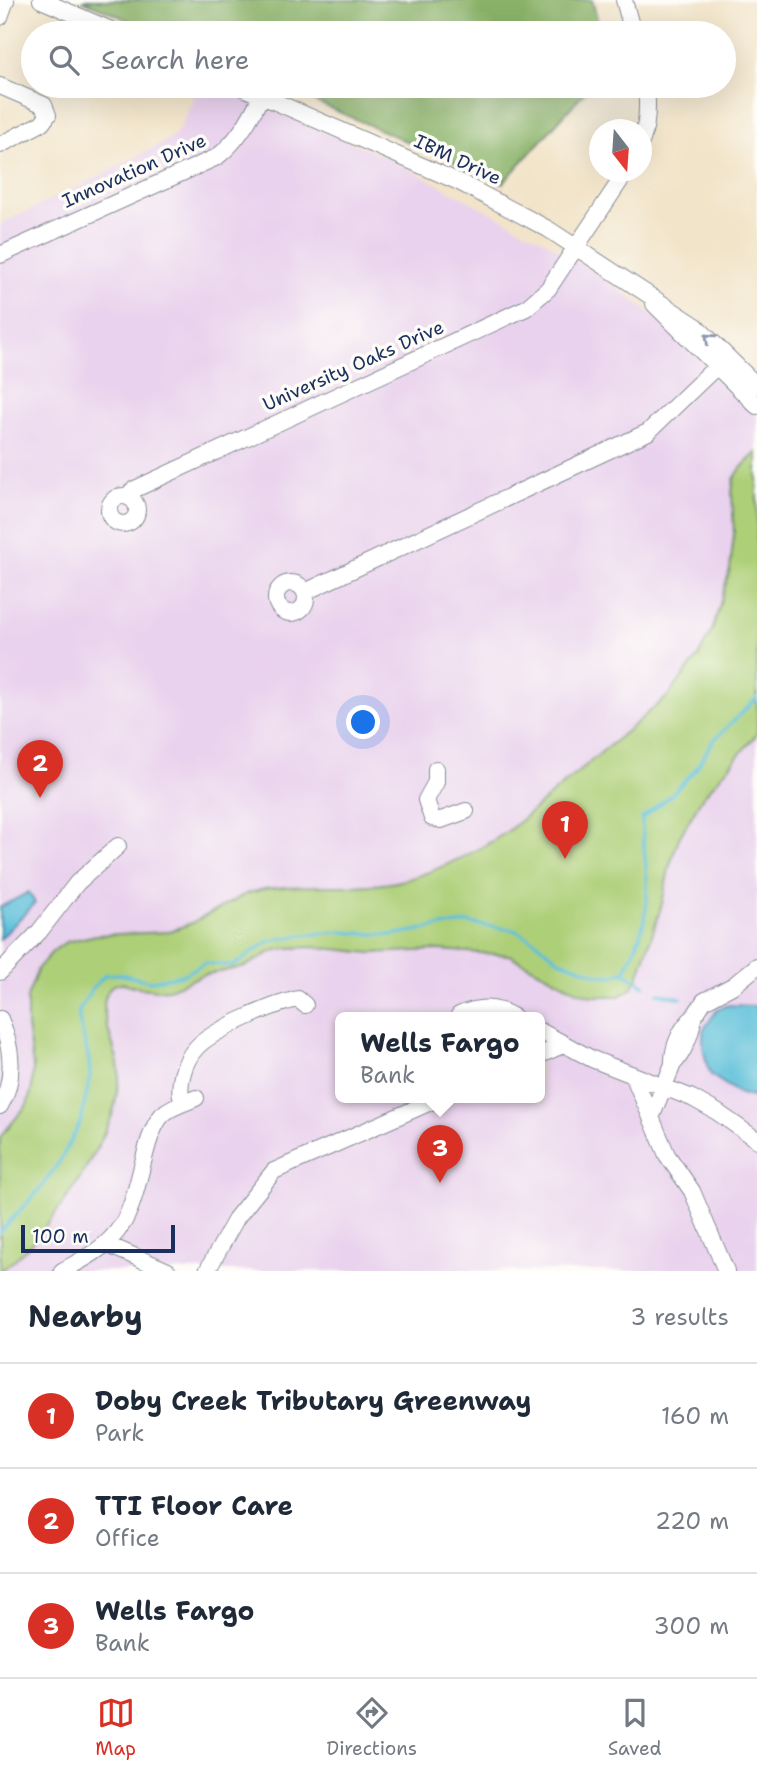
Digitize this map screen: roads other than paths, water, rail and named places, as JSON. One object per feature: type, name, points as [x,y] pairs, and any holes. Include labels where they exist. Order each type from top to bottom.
[{"type":"street","points":[[0,18],[6,0]]},
{"type":"street","points":[[41,0],[90,21]]},
{"type":"street","points":[[624,0],[630,21]]},
{"type":"street","points":[[0,86],[21,95]]},
{"type":"street","points":[[0,145],[42,123],[48,115],[47,108],[29,98]]},
{"type":"street","name":"Innovation Drive","points":[[0,255],[217,156],[228,148],[248,122],[260,98]]},
{"type":"street","name":"IBM Drive","points":[[266,98],[508,206],[576,247],[646,295],[676,311],[696,326],[757,386]]},
{"type":"street","points":[[647,119],[648,98]]},
{"type":"street","name":"University Oaks Drive","points":[[127,497],[133,491],[248,435],[526,308],[543,295],[619,182]]},
{"type":"street","name":"IBM Drive","points":[[646,295],[667,319],[757,406]]},
{"type":"street","points":[[305,592],[646,433],[660,423],[723,362],[757,396]]},
{"type":"street","points":[[436,769],[436,782],[426,800],[432,818],[441,820],[466,811]]},
{"type":"street","points":[[0,972],[39,932],[77,883],[118,846]]},
{"type":"street","points":[[651,1118],[673,1064],[679,1058],[693,1018],[704,1001],[734,985],[757,966]]},
{"type":"street","points":[[62,1271],[106,1244],[120,1227],[130,1210],[158,1122],[167,1112],[189,1101],[180,1091],[181,1083],[191,1055],[198,1046],[228,1028],[275,1006],[298,999],[305,1005]]},
{"type":"street","points":[[468,1012],[484,1007],[504,1012]]},
{"type":"street","points":[[0,1019],[8,1039],[10,1056],[6,1095],[0,1106]]},
{"type":"street","points":[[545,1034],[600,1063],[664,1086],[710,1108],[757,1140]]},
{"type":"street","points":[[545,1053],[561,1043]]},
{"type":"street","points":[[633,1075],[670,1160],[692,1191],[726,1271]]},
{"type":"street","points":[[207,1271],[248,1201],[274,1171],[428,1103]]},
{"type":"street","points":[[106,1244],[168,1271]]},
{"type":"street","points":[[216,1252],[225,1271]]},
{"type":"water","points":[[29,892],[35,903],[0,939],[0,907]]},
{"type":"water","points":[[728,1005],[757,1006],[757,1098],[740,1094],[711,1075],[707,1065],[703,1030],[717,1010]]},
{"type":"waterway","points":[[0,1232],[40,1189],[60,1161],[81,1121],[90,1077],[79,1011],[91,990],[105,975],[119,974],[151,981],[182,975],[205,963],[233,966],[269,941],[339,932],[392,935],[469,923],[514,930],[535,941],[559,960],[599,975],[612,976],[624,972],[639,938],[646,910],[647,880],[642,818],[670,796],[695,770],[713,741],[757,698]]},
{"type":"waterway","points":[[624,972],[645,986]]},
{"type":"waterway","points":[[658,993],[681,998]]},
{"type":"place","name":"TTI Floor Care","points":[[40,798]]},
{"type":"place","name":"Doby Creek Tributary Greenway","points":[[565,859]]},
{"type":"place","name":"Wells Fargo","points":[[440,1183]]}]
